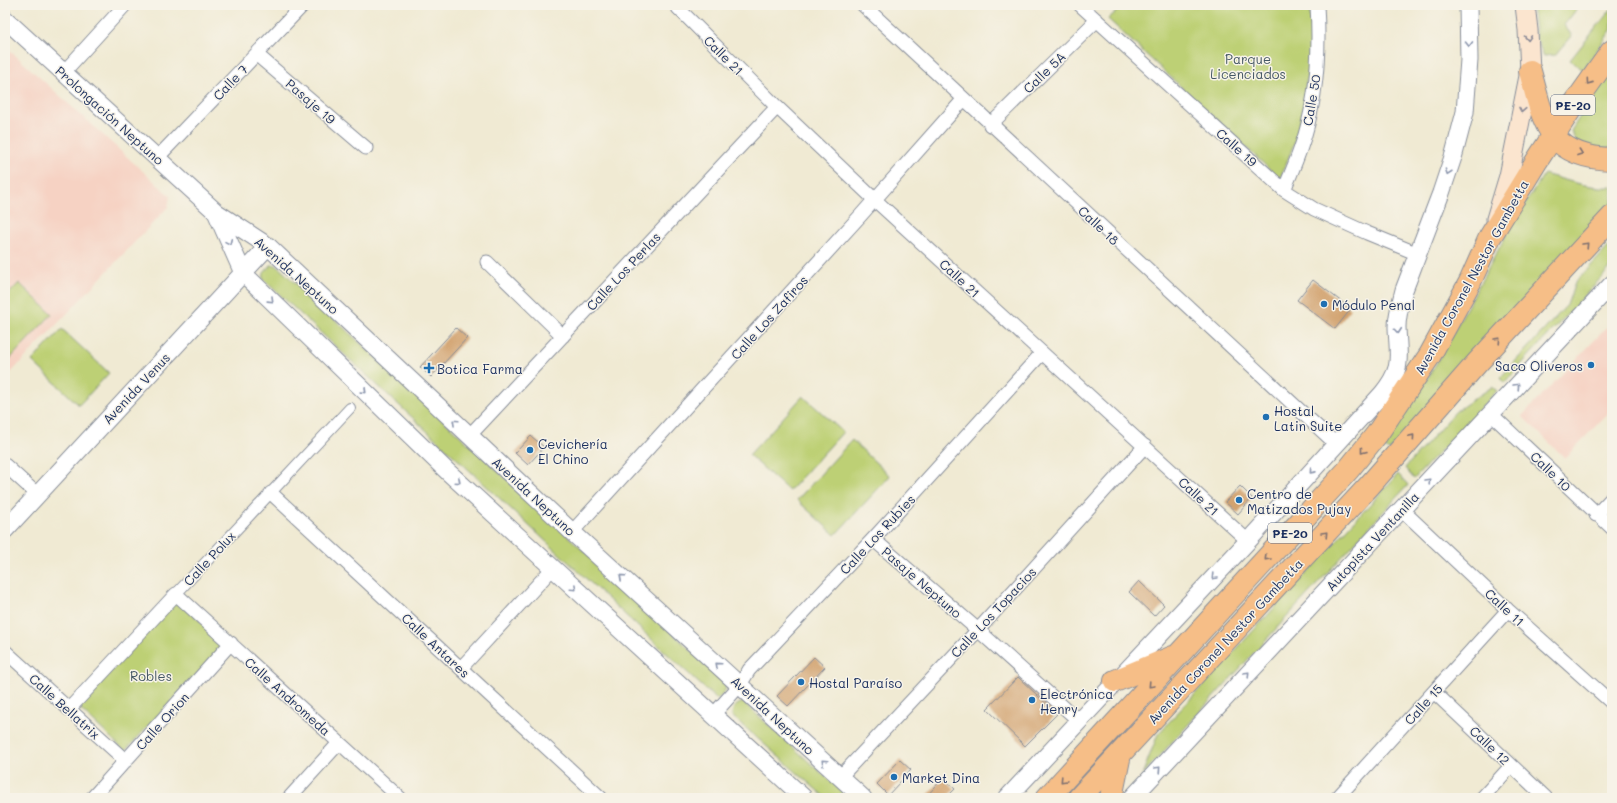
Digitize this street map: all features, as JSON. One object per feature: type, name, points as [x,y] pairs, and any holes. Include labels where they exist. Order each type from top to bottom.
[{"type":"highway","name":"Avenida Coronel Nestor Gambetta","points":[[1047,798],[1343,476],[1376,434],[1430,355],[1470,282],[1490,237],[1553,136],[1612,51]]},
{"type":"highway","points":[[1530,71],[1540,109],[1546,125],[1553,136],[1565,146],[1579,153],[1598,158],[1612,159]]},
{"type":"highway","name":"Avenida Coronel Nestor Gambetta","points":[[1079,798],[1369,486],[1477,363],[1612,217]]},
{"type":"highway","points":[[1115,681],[1180,654]]},
{"type":"highway","points":[[1111,798],[1120,753]]},
{"type":"main road","points":[[1490,237],[1509,176],[1530,71],[1525,5]]},
{"type":"street","points":[[63,72],[125,5]]},
{"type":"street","name":"Calle 7","points":[[157,158],[303,5]]},
{"type":"street","name":"Calle 18","points":[[862,5],[1336,444]]},
{"type":"street","name":"Calle 19","points":[[1080,5],[1284,190],[1314,209],[1418,254]]},
{"type":"street","name":"Calle 50","points":[[1284,190],[1302,147],[1311,113],[1316,78],[1319,39],[1317,5]]},
{"type":"street","points":[[1007,798],[1115,681],[1248,541],[1382,394],[1394,378],[1398,368],[1400,356],[1397,327],[1399,309],[1404,290],[1454,154],[1465,112],[1469,60],[1468,5]]},
{"type":"street","name":"Calle 21","points":[[678,8],[777,107],[875,200],[1248,541]]},
{"type":"street","name":"Prolongación Neptuno","points":[[5,19],[216,212]]},
{"type":"street","name":"Calle 5A","points":[[990,125],[1097,20]]},
{"type":"street","name":"Pasaje 19","points":[[256,54],[366,148]]},
{"type":"street","name":"Calle Los Zafiros","points":[[572,532],[875,200],[963,100]]},
{"type":"street","name":"Calle Los Perlas","points":[[470,435],[777,107]]},
{"type":"street","points":[[216,212],[243,273],[442,466],[804,798]]},
{"type":"street","name":"Avenida Neptuno","points":[[216,212],[268,246],[572,532],[863,798]]},
{"type":"street","name":"Avenida Venus","points":[[5,530],[268,246]]},
{"type":"street","points":[[487,262],[563,336]]},
{"type":"street","name":"Autopista Ventanilla","points":[[1132,798],[1612,284]]},
{"type":"street","name":"Calle Los Rubies","points":[[713,715],[740,685],[749,670],[873,539],[1042,353]]},
{"type":"street","name":"Calle Polux","points":[[69,709],[350,408]]},
{"type":"street","name":"Calle 10","points":[[1491,414],[1596,515],[1612,528]]},
{"type":"street","name":"Calle Los Topacios","points":[[840,777],[978,630],[1145,446]]},
{"type":"street","points":[[5,465],[38,495]]},
{"type":"street","name":"Calle Antares","points":[[271,493],[602,798]]},
{"type":"street","points":[[1596,515],[1612,498]]},
{"type":"street","name":"Calle 11","points":[[1401,509],[1508,610],[1612,703]]},
{"type":"street","name":"Pasaje Neptuno","points":[[873,539],[978,630],[1079,721]]},
{"type":"street","points":[[461,668],[553,568]]},
{"type":"street","name":"Calle Andromeda","points":[[176,594],[400,798]]},
{"type":"street","name":"Calle 15","points":[[1338,798],[1508,610]]},
{"type":"street","name":"Calle Orion","points":[[92,798],[231,643]]},
{"type":"street","name":"Calle Bellatrix","points":[[5,650],[126,761]]},
{"type":"street","name":"Calle 12","points":[[1434,692],[1546,798]]},
{"type":"street","points":[[289,798],[339,743]]},
{"type":"street","points":[[1482,798],[1511,766]]},
{"type":"shaded area","points":[[5,46],[170,196],[168,207],[5,379]]},
{"type":"shaded area","name":"Saco Oliveros","points":[[1612,322],[1612,409],[1565,458],[1522,416]]},
{"type":"green space","name":"Parque Licenciados","points":[[1124,5],[1309,5],[1312,31],[1303,110],[1294,144],[1280,179],[1108,19]]},
{"type":"green space","points":[[1532,5],[1580,5],[1564,25],[1572,36],[1556,55],[1544,56],[1536,39]]},
{"type":"green space","points":[[1612,8],[1612,29],[1583,70],[1570,60]]},
{"type":"green space","points":[[1612,65],[1612,148],[1599,149],[1576,142],[1571,131]]},
{"type":"green space","points":[[1544,174],[1595,187],[1612,187],[1612,204],[1389,451],[1383,446],[1431,373],[1509,230]]},
{"type":"green space","points":[[1612,243],[1612,266],[1504,383],[1500,378],[1567,305],[1575,283]]},
{"type":"green space","points":[[271,265],[276,265],[726,683],[725,691],[722,695],[716,699],[263,279],[264,273]]},
{"type":"green space","points":[[19,283],[52,314],[6,363],[5,298]]},
{"type":"green space","points":[[62,329],[109,373],[79,405],[32,361]]},
{"type":"green space","points":[[1492,387],[1497,391],[1414,479],[1405,468],[1456,411]]},
{"type":"green space","points":[[803,396],[843,432],[789,491],[749,455]]},
{"type":"green space","points":[[852,440],[890,476],[835,535],[797,500]]},
{"type":"green space","points":[[1398,474],[1408,485],[1142,775],[1158,734]]},
{"type":"green space","name":"Robles","points":[[177,600],[225,644],[125,751],[78,707]]},
{"type":"green space","points":[[743,702],[849,798],[826,798],[732,716],[734,707]]},
{"type":"building","name":"Módulo Penal","points":[[1313,280],[1351,309],[1335,329],[1297,300]]},
{"type":"building","points":[[456,328],[467,338],[431,377],[420,367]]},
{"type":"building","name":"Cevichería El Chino","points":[[531,436],[544,447],[528,465],[515,453]]},
{"type":"building","name":"Centro de Matizados Pujay","points":[[1240,486],[1252,498],[1238,514],[1225,502]]},
{"type":"building","points":[[1139,581],[1164,605],[1154,616],[1129,592]]},
{"type":"building","name":"Hostal Paraíso","points":[[814,657],[825,667],[788,706],[777,696]]},
{"type":"building","points":[[1018,677],[1057,714],[1025,746],[987,709]]},
{"type":"building","name":"Market Dina","points":[[900,760],[911,770],[888,795],[877,784]]},
{"type":"building","points":[[943,778],[955,789],[946,798],[925,798]]},
{"type":"place","name":"Módulo Penal","points":[[1324,304]]},
{"type":"place","name":"Saco Oliveros","points":[[1591,365]]},
{"type":"place","name":"Botica Farma","points":[[429,368]]},
{"type":"place","name":"Hostal Latin Suite","points":[[1266,417]]},
{"type":"place","name":"Cevichería El Chino","points":[[530,450]]},
{"type":"place","name":"Centro de Matizados Pujay","points":[[1239,500]]},
{"type":"place","name":"Hostal Paraíso","points":[[801,682]]},
{"type":"place","name":"Electrónica Henry","points":[[1032,700]]},
{"type":"place","name":"Market Dina","points":[[894,777]]}]
